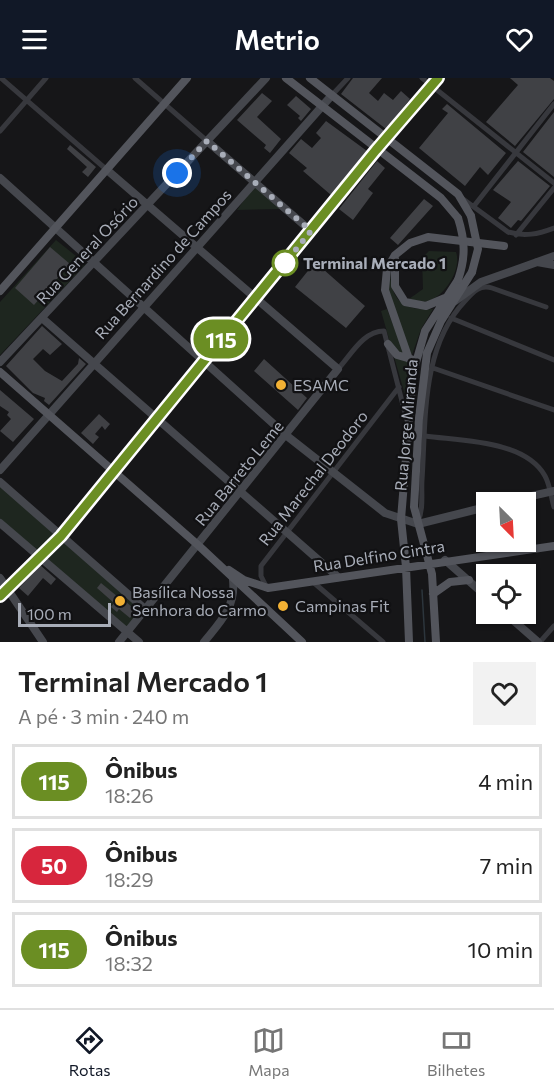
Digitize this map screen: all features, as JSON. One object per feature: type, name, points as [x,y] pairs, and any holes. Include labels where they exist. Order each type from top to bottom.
[{"type":"main road","points":[[2,285],[56,229],[187,78]]},
{"type":"main road","name":"Rua General Osório","points":[[0,362],[266,78]]},
{"type":"main road","points":[[286,78],[376,150]]},
{"type":"main road","points":[[310,78],[458,194],[471,216],[478,249],[472,272],[450,299]]},
{"type":"main road","points":[[4,593],[61,536],[385,139],[438,78]]},
{"type":"main road","name":"Rua Bernardino de Campos","points":[[0,470],[332,95]]},
{"type":"main road","points":[[207,141],[311,231]]},
{"type":"main road","name":"Rua Jorge Miranda","points":[[376,150],[441,198],[458,218],[465,245],[463,265],[458,280],[428,352],[419,418],[414,489],[417,523]]},
{"type":"main road","points":[[107,170],[338,369]]},
{"type":"main road","points":[[0,178],[143,309],[204,360],[287,436],[385,513],[417,523],[476,509]]},
{"type":"main road","points":[[412,359],[385,290],[387,269],[396,255],[410,243],[428,237],[504,246]]},
{"type":"main road","points":[[396,255],[395,286],[405,302],[426,306],[450,299],[481,282],[554,255]]},
{"type":"main road","points":[[535,261],[554,265]]},
{"type":"main road","name":"Rua Jorge Miranda","points":[[409,642],[406,567],[401,519],[412,359],[426,331],[450,299]]},
{"type":"main road","points":[[42,318],[338,577]]},
{"type":"main road","points":[[388,344],[396,355],[412,359],[428,352]]},
{"type":"main road","name":"Rua Barreto Leme","points":[[119,642],[287,436],[338,369]]},
{"type":"main road","points":[[0,372],[198,545],[302,642]]},
{"type":"main road","points":[[0,482],[145,609]]},
{"type":"main road","points":[[536,495],[552,491]]},
{"type":"main road","points":[[0,523],[139,642]]},
{"type":"main road","points":[[417,523],[430,563],[436,642]]},
{"type":"main road","name":"Rua Delfino Cintra","points":[[215,561],[244,580],[268,588],[446,560],[554,546]]},
{"type":"main road","points":[[446,560],[476,587]]},
{"type":"main road","points":[[0,579],[4,593],[43,642]]},
{"type":"main road","points":[[204,642],[231,607],[234,593],[233,580]]},
{"type":"main road","points":[[433,594],[450,582],[468,580]]},
{"type":"main road","points":[[518,624],[539,642]]},
{"type":"street","points":[[1,78],[107,170]]},
{"type":"street","points":[[0,131],[46,78]]},
{"type":"street","points":[[135,78],[207,141]]},
{"type":"street","name":"Rua Bernardino de Campos","points":[[332,95],[348,78]]},
{"type":"street","points":[[422,78],[554,183]]},
{"type":"street","points":[[474,206],[554,104]]},
{"type":"street","points":[[516,235],[554,188]]},
{"type":"street","points":[[458,194],[508,232],[516,235],[536,234],[554,228]]},
{"type":"street","name":"Rua Jorge Miranda","points":[[417,523],[420,513],[425,436],[433,368],[440,335],[471,294],[487,286],[546,307]]},
{"type":"street","points":[[451,318],[554,360]]},
{"type":"street","name":"Rua Barreto Leme","points":[[338,369],[366,336],[384,331]]},
{"type":"street","name":"Rua Jorge Miranda","points":[[384,331],[407,422]]},
{"type":"street","points":[[433,368],[554,410]]},
{"type":"street","name":"Rua Marechal Deodoro","points":[[268,588],[261,576],[261,566],[334,475],[399,387]]},
{"type":"street","points":[[425,436],[518,452],[537,465],[545,476],[552,491],[554,507]]},
{"type":"street","points":[[312,581],[383,642]]},
{"type":"street","points":[[539,642],[554,626]]},
{"type":"shaded area","points":[[255,185],[280,209],[237,210]]},
{"type":"shaded area","points":[[56,240],[86,264],[0,355],[0,302]]},
{"type":"shaded area","points":[[429,251],[456,252],[457,266],[454,274],[446,288],[434,298],[423,302],[409,299],[423,289],[422,258]]},
{"type":"shaded area","points":[[390,268],[392,288],[400,301],[413,308],[433,309],[421,329],[412,355],[398,324],[391,301],[388,279]]},
{"type":"shaded area","points":[[387,309],[406,358],[411,363],[407,402],[381,311]]},
{"type":"shaded area","points":[[0,480],[145,609],[128,631],[0,523]]},
{"type":"building","points":[[353,78],[382,78],[369,93],[378,101],[384,93],[393,100],[401,91],[410,99],[386,129],[341,94]]},
{"type":"building","points":[[510,78],[550,78],[554,81],[554,99],[515,146],[486,122],[518,85]]},
{"type":"building","points":[[262,93],[272,101],[257,117],[281,139],[270,153],[264,148],[266,145],[237,120]]},
{"type":"building","points":[[296,96],[311,109],[301,121],[298,118],[300,116],[287,105]]},
{"type":"building","points":[[447,104],[506,153],[488,175],[480,167],[465,186],[419,148],[448,113],[442,109]]},
{"type":"building","points":[[554,112],[554,177],[523,152]]},
{"type":"building","points":[[326,121],[367,151],[331,195],[303,171],[307,168],[289,153],[301,139],[312,148],[321,138],[316,133]]},
{"type":"building","points":[[70,145],[96,167],[88,177],[82,172],[87,167],[67,149]]},
{"type":"building","points":[[377,161],[385,168],[368,189],[373,193],[353,220],[339,209]]},
{"type":"building","points":[[518,161],[550,186],[521,221],[518,220],[511,228],[498,218],[511,202],[493,190]]},
{"type":"building","points":[[424,199],[433,206],[398,245],[390,238]]},
{"type":"building","points":[[50,247],[70,264],[34,305],[15,288]]},
{"type":"building","points":[[315,262],[365,306],[346,328],[295,287]]},
{"type":"building","points":[[42,326],[62,344],[50,355],[43,349],[33,359],[45,371],[62,381],[78,364],[79,358],[86,364],[49,405],[44,401],[45,398],[33,393],[6,366]]},
{"type":"building","name":"ESAMC","points":[[264,359],[307,398],[298,410],[254,371]]},
{"type":"building","points":[[0,390],[34,419],[13,442],[0,431],[11,419],[7,415],[9,412],[0,406]]},
{"type":"building","points":[[99,414],[110,424],[105,430],[102,426],[95,434],[99,437],[93,444],[81,433]]},
{"type":"building","points":[[40,565],[56,579],[51,585],[43,578],[28,596],[19,588]]},
{"type":"building","name":"Basílica Nossa Senhora do Carmo","points":[[101,583],[118,597],[119,595],[136,611],[130,618],[119,609],[117,612],[111,607],[114,603],[97,588]]},
{"type":"waterway","points":[[422,590],[425,642]]},
{"type":"bus line","name":"115","points":[[0,596],[8,591],[61,536],[376,150],[438,78]]},
{"type":"place","name":"Terminal Mercado 1","points":[[285,263]]},
{"type":"place","name":"ESAMC","points":[[281,385]]},
{"type":"place","name":"Basílica Nossa Senhora do Carmo","points":[[120,601]]},
{"type":"place","name":"Campinas Fit","points":[[283,606]]},
{"type":"route","points":[[177,173],[207,141],[311,231],[285,263]]}]
